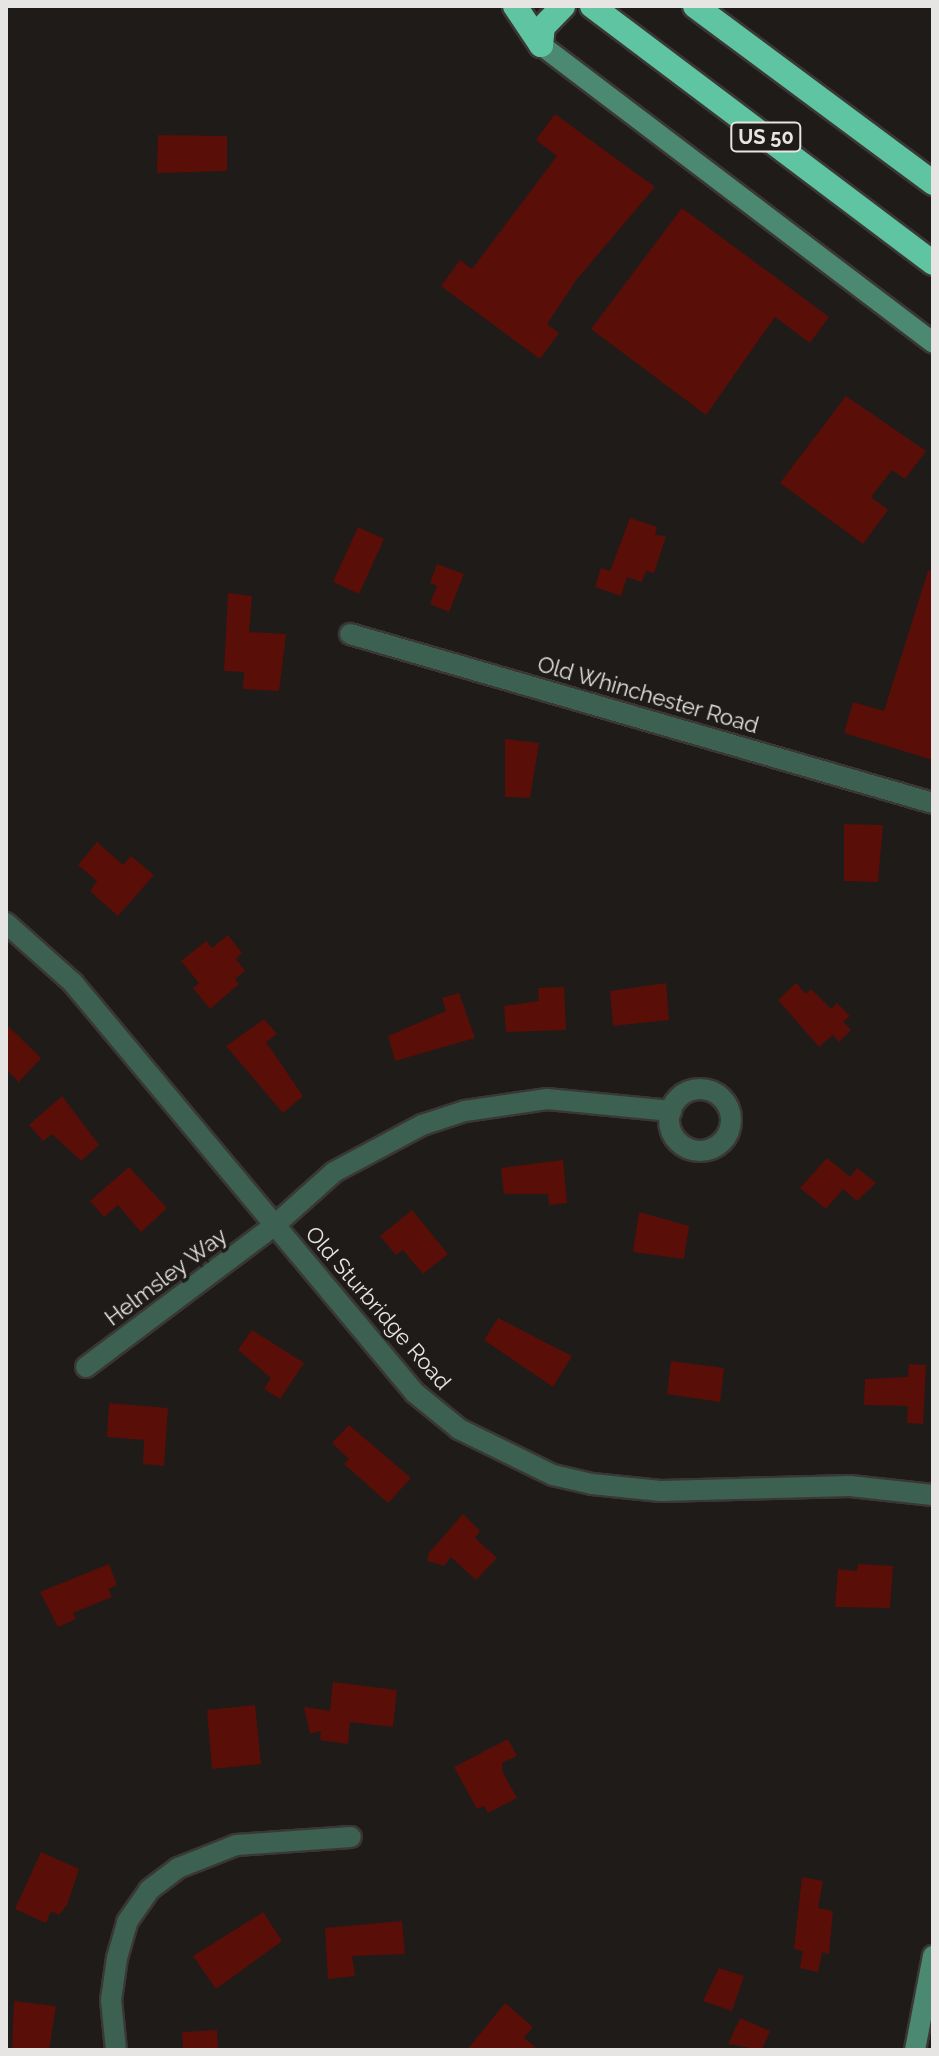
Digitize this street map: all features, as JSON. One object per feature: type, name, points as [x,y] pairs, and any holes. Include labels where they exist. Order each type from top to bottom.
[{"type":"highway","points":[[515,6],[541,45]]},
{"type":"highway","points":[[541,45],[543,27],[563,6]]},
{"type":"highway","points":[[573,6],[595,9]]},
{"type":"highway","name":"US 50","points":[[695,6],[933,183]]},
{"type":"highway","name":"US 50","points":[[595,9],[933,263]]},
{"type":"street","points":[[541,45],[933,343]]},
{"type":"street","name":"Old Whinchester Road","points":[[350,634],[933,803]]},
{"type":"street","name":"Old Sturbridge Road","points":[[6,923],[73,983],[415,1393],[459,1429],[553,1475],[629,1489],[818,1485],[933,1495]]},
{"type":"street","name":"Helmsley Way","points":[[86,1367],[275,1225],[334,1172],[380,1144],[465,1111],[547,1099],[671,1111]]},
{"type":"street","points":[[116,2050],[111,2000],[117,1958],[127,1922],[149,1890],[178,1868],[236,1845],[351,1837]]},
{"type":"street","points":[[915,2050],[933,1956]]},
{"type":"building","points":[[555,114],[655,187],[577,279],[547,324],[559,333],[540,359],[441,286],[460,260],[472,269],[557,156],[536,140]]},
{"type":"building","points":[[158,135],[227,136],[227,171],[157,173]]},
{"type":"building","points":[[682,208],[829,317],[810,343],[775,317],[706,415],[591,329]]},
{"type":"building","points":[[846,396],[926,451],[905,479],[892,470],[871,497],[888,510],[863,544],[780,483]]},
{"type":"building","points":[[630,518],[657,527],[655,535],[666,536],[654,573],[646,571],[642,582],[627,577],[621,596],[595,587],[601,568],[610,571]]},
{"type":"building","points":[[358,527],[384,539],[359,594],[333,582]]},
{"type":"building","points":[[437,564],[464,574],[449,612],[430,604],[437,586],[430,583]]},
{"type":"building","points":[[928,571],[933,571],[933,760],[844,733],[853,702],[884,711]]},
{"type":"building","points":[[228,593],[252,596],[249,632],[286,634],[279,691],[243,689],[244,672],[224,671]]},
{"type":"building","points":[[505,739],[539,743],[530,798],[505,797]]},
{"type":"building","points":[[844,824],[883,825],[878,882],[844,881]]},
{"type":"building","points":[[97,842],[123,865],[131,856],[154,875],[118,916],[90,891],[97,881],[78,865]]},
{"type":"building","points":[[228,935],[242,953],[236,959],[245,971],[235,979],[239,984],[210,1009],[193,988],[199,983],[181,961],[206,941],[212,948]]},
{"type":"building","points":[[666,983],[669,1020],[613,1026],[610,991]]},
{"type":"building","points":[[796,983],[806,994],[811,989],[831,1009],[837,1003],[850,1016],[843,1022],[851,1030],[839,1042],[833,1035],[819,1047],[778,1000]]},
{"type":"building","points":[[564,987],[566,1030],[506,1032],[504,1006],[539,1001],[538,988]]},
{"type":"building","points":[[459,993],[475,1038],[395,1061],[388,1036],[446,1011],[442,998]]},
{"type":"building","points":[[264,1019],[277,1034],[266,1042],[303,1096],[283,1113],[226,1046]]},
{"type":"building","points":[[6,1024],[41,1058],[19,1082],[6,1069]]},
{"type":"building","points":[[62,1096],[99,1145],[81,1161],[52,1134],[43,1141],[29,1125]]},
{"type":"building","points":[[827,1158],[850,1177],[857,1168],[876,1183],[857,1201],[843,1189],[826,1209],[800,1188]]},
{"type":"building","points":[[563,1160],[567,1203],[549,1205],[548,1194],[504,1194],[501,1168]]},
{"type":"building","points":[[129,1167],[167,1208],[141,1232],[118,1205],[104,1217],[90,1201]]},
{"type":"building","points":[[412,1210],[448,1254],[423,1274],[403,1250],[396,1255],[380,1236]]},
{"type":"building","points":[[639,1212],[689,1226],[684,1259],[633,1252]]},
{"type":"building","points":[[498,1318],[572,1356],[553,1387],[484,1340]]},
{"type":"building","points":[[252,1330],[304,1363],[280,1399],[264,1389],[271,1378],[238,1350]]},
{"type":"building","points":[[671,1361],[724,1368],[720,1402],[667,1394]]},
{"type":"building","points":[[909,1364],[926,1365],[923,1424],[907,1423],[908,1406],[864,1405],[865,1379],[908,1377]]},
{"type":"building","points":[[109,1403],[168,1408],[164,1466],[143,1464],[144,1440],[107,1437]]},
{"type":"building","points":[[349,1425],[411,1478],[388,1503],[344,1464],[349,1459],[332,1443]]},
{"type":"building","points":[[463,1514],[480,1531],[475,1538],[497,1558],[476,1580],[451,1557],[444,1566],[428,1561],[428,1554]]},
{"type":"building","points":[[109,1564],[117,1585],[108,1589],[112,1597],[73,1613],[76,1619],[58,1627],[40,1592]]},
{"type":"building","points":[[858,1564],[893,1566],[890,1608],[835,1607],[838,1569],[857,1571]]},
{"type":"building","points":[[333,1682],[397,1690],[393,1727],[350,1722],[348,1744],[320,1740],[321,1731],[310,1734],[304,1707],[330,1711]]},
{"type":"building","points":[[255,1705],[261,1764],[212,1769],[207,1710]]},
{"type":"building","points":[[508,1739],[517,1756],[502,1763],[503,1773],[517,1798],[488,1813],[484,1806],[477,1809],[454,1767]]},
{"type":"building","points":[[41,1852],[79,1869],[67,1905],[59,1915],[51,1911],[46,1923],[15,1909]]},
{"type":"building","points":[[802,1877],[823,1881],[818,1908],[833,1911],[829,1954],[822,1952],[818,1972],[800,1968],[803,1951],[794,1949]]},
{"type":"building","points":[[263,1912],[282,1941],[216,1989],[193,1956]]},
{"type":"building","points":[[402,1921],[405,1954],[352,1956],[355,1976],[328,1979],[325,1928]]},
{"type":"building","points":[[719,1968],[744,1976],[732,2011],[703,2001]]},
{"type":"building","points":[[14,2001],[56,2006],[49,2050],[12,2050]]},
{"type":"building","points":[[505,2003],[533,2027],[524,2038],[539,2050],[467,2050]]},
{"type":"building","points":[[740,2018],[770,2031],[762,2050],[728,2044]]},
{"type":"building","points":[[217,2030],[218,2050],[183,2050],[182,2032]]}]
